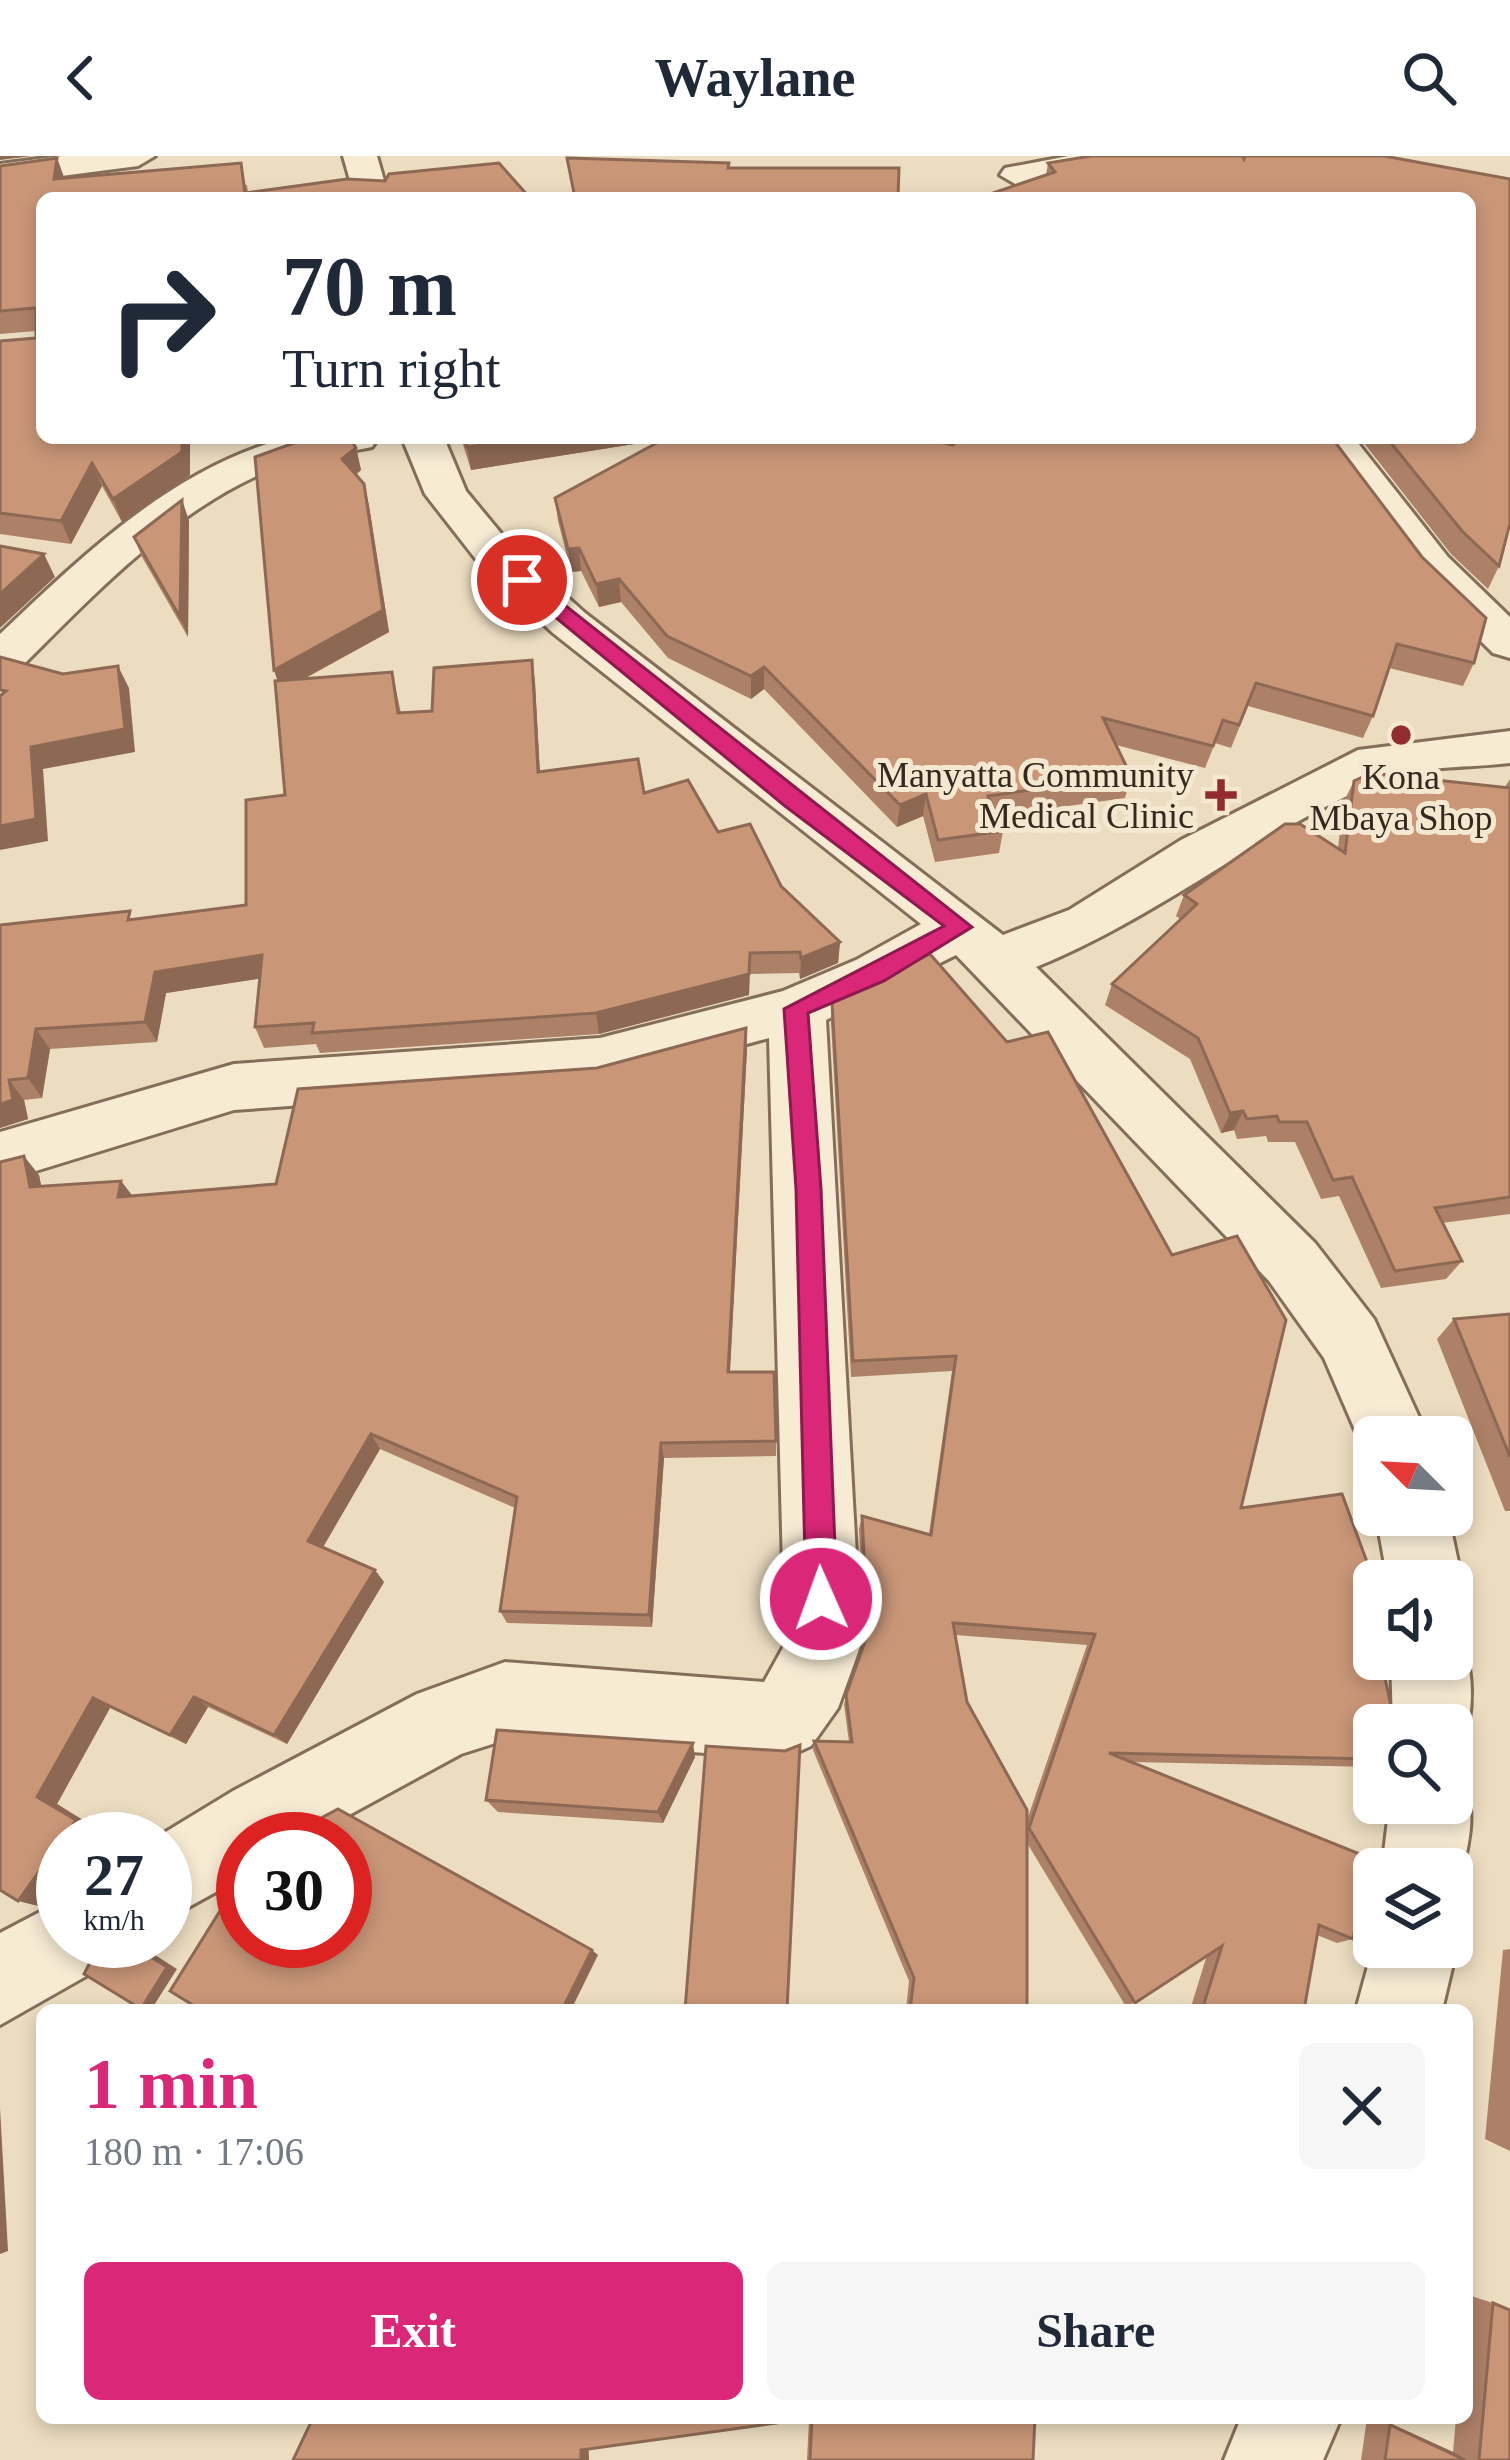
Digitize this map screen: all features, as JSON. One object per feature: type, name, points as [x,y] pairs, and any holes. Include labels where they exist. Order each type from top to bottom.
[{"type":"street","points":[[0,174],[138,156]]},
{"type":"street","points":[[360,156],[370,192]]},
{"type":"street","points":[[1019,176],[1129,156]]},
{"type":"street","points":[[0,661],[101,567],[230,475],[274,454],[326,444]]},
{"type":"street","points":[[425,444],[446,494],[498,558],[569,623],[977,944],[1292,1262],[1350,1340],[1384,1416]]},
{"type":"street","points":[[1338,444],[1432,568],[1510,643]]},
{"type":"street","points":[[40,557],[101,567]]},
{"type":"street","points":[[0,1157],[235,1087],[600,1061],[796,1009],[876,975],[977,944],[1088,924],[1200,853],[1376,762],[1510,747]]},
{"type":"street","points":[[192,1862],[261,1819],[444,1721],[505,1700],[768,1721],[784,1720],[800,1701],[823,1644],[808,1189],[796,1009]]},
{"type":"street","points":[[0,1982],[36,1959]]},
{"type":"street","points":[[1400,2004],[1409,1968]]},
{"type":"street","points":[[1273,2460],[1289,2424]]},
{"type":"building","points":[[1091,156],[1384,156],[1510,179],[1510,523],[1499,566],[1462,531],[1392,444],[1476,444],[1476,192],[996,192],[1055,172],[1048,163]]},
{"type":"building","points":[[57,158],[54,179],[241,163],[245,192],[36,192],[36,308],[0,311],[0,166]]},
{"type":"building","points":[[567,158],[729,163],[728,168],[899,168],[898,192],[574,192]]},
{"type":"building","points":[[499,163],[525,192],[252,192],[347,179],[385,181],[389,174]]},
{"type":"building","points":[[36,338],[36,444],[182,444],[182,452],[113,499],[92,463],[61,521],[0,513],[0,341]]},
{"type":"building","points":[[291,444],[354,444],[356,448],[342,459],[364,484],[383,610],[274,670],[255,457]]},
{"type":"building","points":[[655,444],[1337,444],[1422,557],[1486,618],[1474,663],[1397,644],[1373,716],[1256,683],[1239,725],[1223,720],[1213,746],[1103,718],[1131,776],[988,796],[1003,831],[938,840],[926,794],[900,805],[764,667],[751,676],[667,636],[619,579],[596,584],[579,548],[568,549],[555,498]]},
{"type":"building","points":[[182,500],[180,617],[134,537]]},
{"type":"building","points":[[0,546],[44,554],[0,594]]},
{"type":"building","points":[[0,657],[63,674],[118,666],[125,729],[31,747],[36,819],[0,826],[0,696],[6,691],[0,690]]},
{"type":"building","points":[[532,660],[538,772],[638,759],[644,793],[688,780],[718,832],[750,824],[781,886],[840,942],[801,958],[800,952],[750,953],[749,974],[596,1013],[312,1033],[314,1023],[255,1027],[262,955],[155,972],[145,1022],[36,1029],[28,1078],[9,1080],[13,1100],[0,1104],[0,925],[130,911],[128,920],[246,905],[246,800],[285,795],[275,681],[392,672],[398,713],[432,711],[434,668]]},
{"type":"building","points":[[1371,773],[1510,788],[1510,1197],[1435,1208],[1462,1261],[1395,1271],[1352,1177],[1333,1180],[1307,1122],[1279,1122],[1277,1116],[1247,1119],[1243,1111],[1230,1113],[1198,1038],[1112,984],[1197,904],[1184,895],[1285,824],[1300,824],[1345,853],[1354,781]]},
{"type":"building","points":[[930,954],[1007,1042],[1048,1032],[1172,1255],[1237,1236],[1286,1320],[1241,1508],[1342,1494],[1353,1536],[1357,1536],[1366,1560],[1353,1560],[1353,1680],[1385,1680],[1391,1704],[1353,1704],[1353,1759],[1109,1753],[1353,1851],[1353,1939],[1319,1925],[1305,2004],[1204,2004],[1222,1946],[1135,2003],[1029,1828],[1095,1634],[953,1623],[967,1702],[1027,1810],[1027,2004],[911,2004],[914,1978],[814,1741],[852,1742],[846,1695],[868,1633],[862,1516],[931,1535],[956,1356],[853,1361],[832,1003]]},
{"type":"building","points":[[746,1028],[728,1372],[774,1372],[776,1441],[661,1443],[649,1615],[500,1611],[517,1497],[371,1434],[308,1541],[375,1570],[274,1735],[194,1697],[170,1735],[93,1698],[37,1797],[62,1812],[36,1812],[36,1876],[18,1901],[0,1890],[0,1162],[24,1156],[30,1187],[121,1181],[118,1197],[276,1184],[298,1089],[597,1068]]},
{"type":"building","points":[[1510,1314],[1510,1457],[1454,1319]]},
{"type":"building","points":[[497,1730],[693,1743],[658,1812],[486,1800]]},
{"type":"building","points":[[800,1745],[787,2004],[685,2004],[706,1746],[785,1751]]},
{"type":"building","points":[[372,1828],[592,1950],[565,2004],[191,2004],[170,1991],[184,1968],[192,1968],[192,1956],[216,1917],[216,1968],[372,1968]]},
{"type":"building","points":[[87,1968],[166,1968],[144,2004],[133,2004],[84,1974]]},
{"type":"building","points":[[1493,2303],[1510,2310],[1510,2460],[1479,2460]]},
{"type":"building","points":[[310,2424],[769,2424],[581,2450],[581,2460],[293,2460]]},
{"type":"building","points":[[812,2424],[1035,2424],[1033,2460],[810,2460]]},
{"type":"building","points":[[1390,2425],[1465,2460],[1385,2460]]},
{"type":"place","name":"Kona Mbaya Shop","points":[[1401,735]]},
{"type":"place","name":"Manyatta Community Medical Clinic","points":[[1221,795]]},
{"type":"route","points":[[522,580],[569,623],[793,801],[961,927],[876,975],[796,1009],[808,1189],[821,1599]]}]
